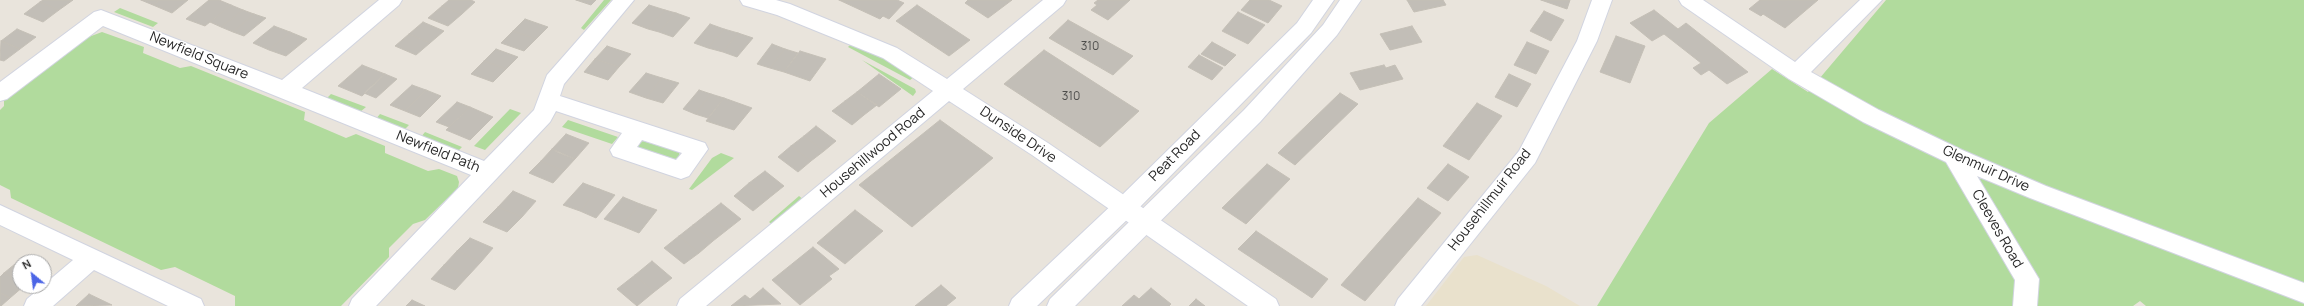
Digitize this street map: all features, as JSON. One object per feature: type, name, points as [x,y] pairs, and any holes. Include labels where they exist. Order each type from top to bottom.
[{"type":"street","points":[[285,90],[392,0]]},
{"type":"street","points":[[487,172],[542,116],[549,101],[554,81],[624,0]]},
{"type":"street","name":"Dunside Drive","points":[[750,0],[783,9],[890,53],[1146,221],[1267,306]]},
{"type":"street","name":"Househillwood Road","points":[[689,306],[1056,0]]},
{"type":"street","name":"Peat Road","points":[[1021,306],[1125,207],[1304,28],[1324,0]]},
{"type":"street","name":"Peat Road","points":[[1059,306],[1252,116],[1330,30],[1351,0]]},
{"type":"street","name":"Househillmuir Road","points":[[1407,306],[1527,157],[1587,41],[1602,0]]},
{"type":"street","name":"Glenmuir Drive","points":[[1689,0],[1796,73],[1871,116],[1954,156],[2038,192],[2304,293]]},
{"type":"street","points":[[1796,73],[1872,0]]},
{"type":"street","name":"Newfield Square","points":[[0,93],[101,8],[285,90]]},
{"type":"street","name":"Newfield Path","points":[[285,90],[487,172],[361,306]]},
{"type":"street","points":[[549,101],[638,130]]},
{"type":"street","name":"Cleeves Road","points":[[1954,156],[2027,279],[2025,306]]},
{"type":"street","points":[[0,214],[192,306]]},
{"type":"street","points":[[36,306],[91,258]]},
{"type":"shaded area","points":[[1477,255],[1546,286],[1580,306],[1426,306],[1464,257]]},
{"type":"green space","points":[[604,0],[611,0],[584,30],[581,28]]},
{"type":"green space","points":[[1886,0],[2304,0],[2304,306],[2146,306],[2140,301],[2133,306],[1597,306],[1709,123],[1772,69],[1808,92]]},
{"type":"green space","points":[[120,8],[158,23],[153,27],[114,12]]},
{"type":"green space","points":[[102,32],[144,47],[143,53],[180,68],[191,66],[305,112],[304,120],[346,138],[356,134],[385,146],[385,153],[428,171],[439,169],[457,176],[459,182],[458,188],[425,220],[413,224],[389,248],[389,257],[341,306],[235,306],[235,296],[175,267],[161,270],[11,198],[10,190],[0,185],[0,110],[4,106],[4,99],[86,38]]},
{"type":"green space","points":[[852,43],[915,76],[910,80],[848,47]]},
{"type":"green space","points":[[862,60],[915,89],[916,92],[913,96]]},
{"type":"green space","points":[[331,94],[366,107],[360,112],[326,99]]},
{"type":"green space","points":[[510,109],[521,113],[485,150],[474,146]]},
{"type":"green space","points":[[380,114],[409,125],[403,131],[375,120]]},
{"type":"green space","points":[[568,120],[618,137],[612,144],[562,127]]},
{"type":"green space","points":[[425,132],[462,147],[457,152],[421,137]]},
{"type":"green space","points":[[643,141],[679,152],[680,157],[671,161],[638,149],[637,145]]},
{"type":"green space","points":[[721,153],[734,158],[692,190],[689,189],[712,158]]},
{"type":"green space","points":[[799,196],[804,200],[773,225],[769,222]]},
{"type":"building","points":[[43,0],[73,0],[59,10],[40,2]]},
{"type":"building","points":[[141,0],[159,0],[153,5]]},
{"type":"building","points":[[159,0],[188,0],[172,13],[153,5]]},
{"type":"building","points":[[209,0],[219,0],[231,5],[205,26],[186,19]]},
{"type":"building","points":[[449,0],[471,0],[475,2],[462,14],[442,6]]},
{"type":"building","points":[[576,0],[596,0],[591,5]]},
{"type":"building","points":[[839,0],[897,0],[904,3],[889,19],[883,16],[880,19]]},
{"type":"building","points":[[968,0],[1012,0],[988,18],[965,3]]},
{"type":"building","points":[[1098,0],[1130,0],[1108,20],[1091,10],[1097,5],[1094,3]]},
{"type":"building","points":[[1250,0],[1269,0],[1282,6],[1268,23],[1241,10]]},
{"type":"building","points":[[1407,0],[1443,0],[1446,5],[1414,12]]},
{"type":"building","points":[[1541,0],[1570,0],[1567,9]]},
{"type":"building","points":[[1760,0],[1818,0],[1785,28],[1763,14],[1761,16],[1749,9]]},
{"type":"building","points":[[40,2],[59,10],[43,22],[24,14]]},
{"type":"building","points":[[231,5],[243,10],[221,27],[210,22]]},
{"type":"building","points":[[649,5],[665,10],[648,29],[632,23]]},
{"type":"building","points":[[917,5],[970,40],[949,56],[896,21]]},
{"type":"building","points":[[442,6],[462,14],[448,26],[428,18]]},
{"type":"building","points":[[243,10],[254,14],[233,32],[221,27]]},
{"type":"building","points":[[665,10],[676,13],[659,32],[648,29]]},
{"type":"building","points":[[1654,10],[1678,29],[1686,23],[1748,72],[1727,84],[1709,70],[1701,75],[1693,68],[1701,63],[1664,34],[1652,41],[1630,23]]},
{"type":"building","points":[[1544,11],[1564,20],[1551,41],[1530,31]]},
{"type":"building","points":[[1238,12],[1265,25],[1248,44],[1222,31]]},
{"type":"building","points":[[676,13],[690,18],[673,37],[659,32]]},
{"type":"building","points":[[254,14],[266,18],[244,36],[233,32]]},
{"type":"building","points":[[525,19],[548,27],[536,39],[513,31]]},
{"type":"building","points":[[1068,20],[1133,56],[1113,75],[1049,38]]},
{"type":"building","points":[[423,22],[444,31],[430,43],[409,34]]},
{"type":"building","points":[[710,24],[724,29],[708,48],[694,43]]},
{"type":"building","points":[[274,26],[290,32],[269,50],[253,43]]},
{"type":"building","points":[[1412,26],[1422,42],[1390,50],[1380,34]]},
{"type":"building","points":[[17,29],[36,37],[20,49],[1,41]]},
{"type":"building","points":[[724,29],[738,33],[723,52],[708,48]]},
{"type":"building","points":[[513,31],[536,39],[524,51],[501,43]]},
{"type":"building","points":[[290,32],[307,39],[286,56],[269,50]]},
{"type":"building","points":[[738,33],[753,38],[737,57],[723,52]]},
{"type":"building","points":[[409,34],[430,43],[416,55],[395,46]]},
{"type":"building","points":[[1616,36],[1645,46],[1630,83],[1600,72]]},
{"type":"building","points":[[1,41],[20,49],[4,61],[0,60]]},
{"type":"building","points":[[1212,42],[1236,55],[1225,66],[1201,54]]},
{"type":"building","points":[[1527,42],[1549,51],[1536,74],[1514,65]]},
{"type":"building","points":[[772,44],[785,49],[770,68],[757,64]]},
{"type":"building","points":[[607,46],[631,54],[619,67],[595,59]]},
{"type":"building","points":[[496,49],[518,57],[506,69],[484,61]]},
{"type":"building","points":[[785,49],[798,53],[784,72],[770,68]]},
{"type":"building","points":[[1044,50],[1139,111],[1100,147],[1004,84]]},
{"type":"building","points":[[800,51],[826,59],[810,81],[784,72]]},
{"type":"building","points":[[1199,55],[1223,68],[1212,80],[1188,67]]},
{"type":"building","points":[[595,59],[619,67],[608,80],[584,72]]},
{"type":"building","points":[[484,61],[506,69],[493,82],[471,74]]},
{"type":"building","points":[[362,65],[385,74],[362,96],[338,86]]},
{"type":"building","points":[[1384,65],[1386,68],[1395,65],[1403,79],[1360,90],[1350,73]]},
{"type":"building","points":[[646,73],[662,78],[646,98],[629,92]]},
{"type":"building","points":[[385,74],[397,79],[376,98],[364,93]]},
{"type":"building","points":[[879,74],[901,89],[879,107],[857,92]]},
{"type":"building","points":[[1509,74],[1531,84],[1517,107],[1495,97]]},
{"type":"building","points":[[662,78],[679,83],[663,103],[646,98]]},
{"type":"building","points":[[412,85],[426,90],[405,111],[390,105]]},
{"type":"building","points":[[426,90],[441,96],[420,117],[405,111]]},
{"type":"building","points":[[699,90],[711,94],[695,114],[683,109]]},
{"type":"building","points":[[857,92],[877,105],[864,115],[845,101]]},
{"type":"building","points":[[1340,93],[1358,104],[1295,165],[1278,153]]},
{"type":"building","points":[[711,94],[724,98],[708,118],[695,114]]},
{"type":"building","points":[[724,98],[752,108],[734,130],[706,121]]},
{"type":"building","points":[[845,101],[864,115],[852,125],[832,111]]},
{"type":"building","points":[[457,102],[470,107],[449,127],[436,122]]},
{"type":"building","points":[[1477,103],[1502,116],[1469,160],[1443,146]]},
{"type":"building","points":[[470,107],[493,117],[470,140],[446,130]]},
{"type":"building","points":[[940,120],[993,158],[912,227],[859,185]]},
{"type":"building","points":[[816,126],[836,141],[824,151],[804,136]]},
{"type":"building","points":[[566,134],[589,143],[575,159],[552,149]]},
{"type":"building","points":[[804,136],[824,151],[811,161],[791,146]]},
{"type":"building","points":[[791,146],[811,161],[798,172],[778,157]]},
{"type":"building","points":[[552,149],[575,159],[564,171],[541,161]]},
{"type":"building","points":[[541,161],[564,171],[553,183],[529,173]]},
{"type":"building","points":[[1267,164],[1290,179],[1246,224],[1222,208]]},
{"type":"building","points":[[1448,164],[1469,177],[1448,201],[1427,188]]},
{"type":"building","points":[[765,171],[784,186],[769,198],[749,183]]},
{"type":"building","points":[[583,183],[599,189],[580,211],[563,205]]},
{"type":"building","points":[[749,183],[769,198],[753,211],[734,196]]},
{"type":"building","points":[[599,189],[615,195],[596,218],[580,211]]},
{"type":"building","points":[[513,191],[536,201],[522,217],[498,207]]},
{"type":"building","points":[[623,197],[640,204],[622,226],[604,219]]},
{"type":"building","points":[[1418,198],[1441,213],[1365,301],[1341,285]]},
{"type":"building","points":[[721,203],[741,219],[727,230],[707,214]]},
{"type":"building","points":[[640,204],[657,210],[639,233],[622,226]]},
{"type":"building","points":[[498,207],[522,217],[507,232],[483,222]]},
{"type":"building","points":[[855,210],[883,231],[845,264],[817,243]]},
{"type":"building","points":[[707,214],[727,230],[713,241],[693,225]]},
{"type":"building","points":[[693,225],[713,241],[699,253],[679,236]]},
{"type":"building","points":[[1256,231],[1328,279],[1312,298],[1238,249]]},
{"type":"building","points":[[679,236],[699,253],[684,264],[664,248]]},
{"type":"building","points":[[470,238],[493,248],[481,262],[457,251]]},
{"type":"building","points":[[813,247],[839,269],[829,276],[832,279],[800,305],[772,280]]},
{"type":"building","points":[[457,251],[481,262],[468,276],[444,265]]},
{"type":"building","points":[[652,261],[672,278],[654,292],[635,275]]},
{"type":"building","points":[[444,265],[468,276],[455,290],[431,279]]},
{"type":"building","points":[[12,266],[12,277],[4,273]]},
{"type":"building","points":[[4,273],[12,277],[12,294],[15,294],[10,298],[0,293],[0,277]]},
{"type":"building","points":[[635,275],[654,292],[637,306],[617,289]]},
{"type":"building","points":[[941,285],[956,298],[946,306],[915,306]]},
{"type":"building","points":[[763,288],[781,304],[731,306],[745,295],[750,299]]},
{"type":"building","points":[[1151,288],[1171,304],[1169,306],[1122,306],[1134,295],[1139,299]]},
{"type":"building","points":[[0,293],[10,298],[1,306],[0,306]]},
{"type":"building","points":[[89,294],[112,305],[76,306]]},
{"type":"building","points":[[1196,299],[1205,306],[1189,306]]},
{"type":"building","points":[[412,300],[425,306],[406,306]]}]
